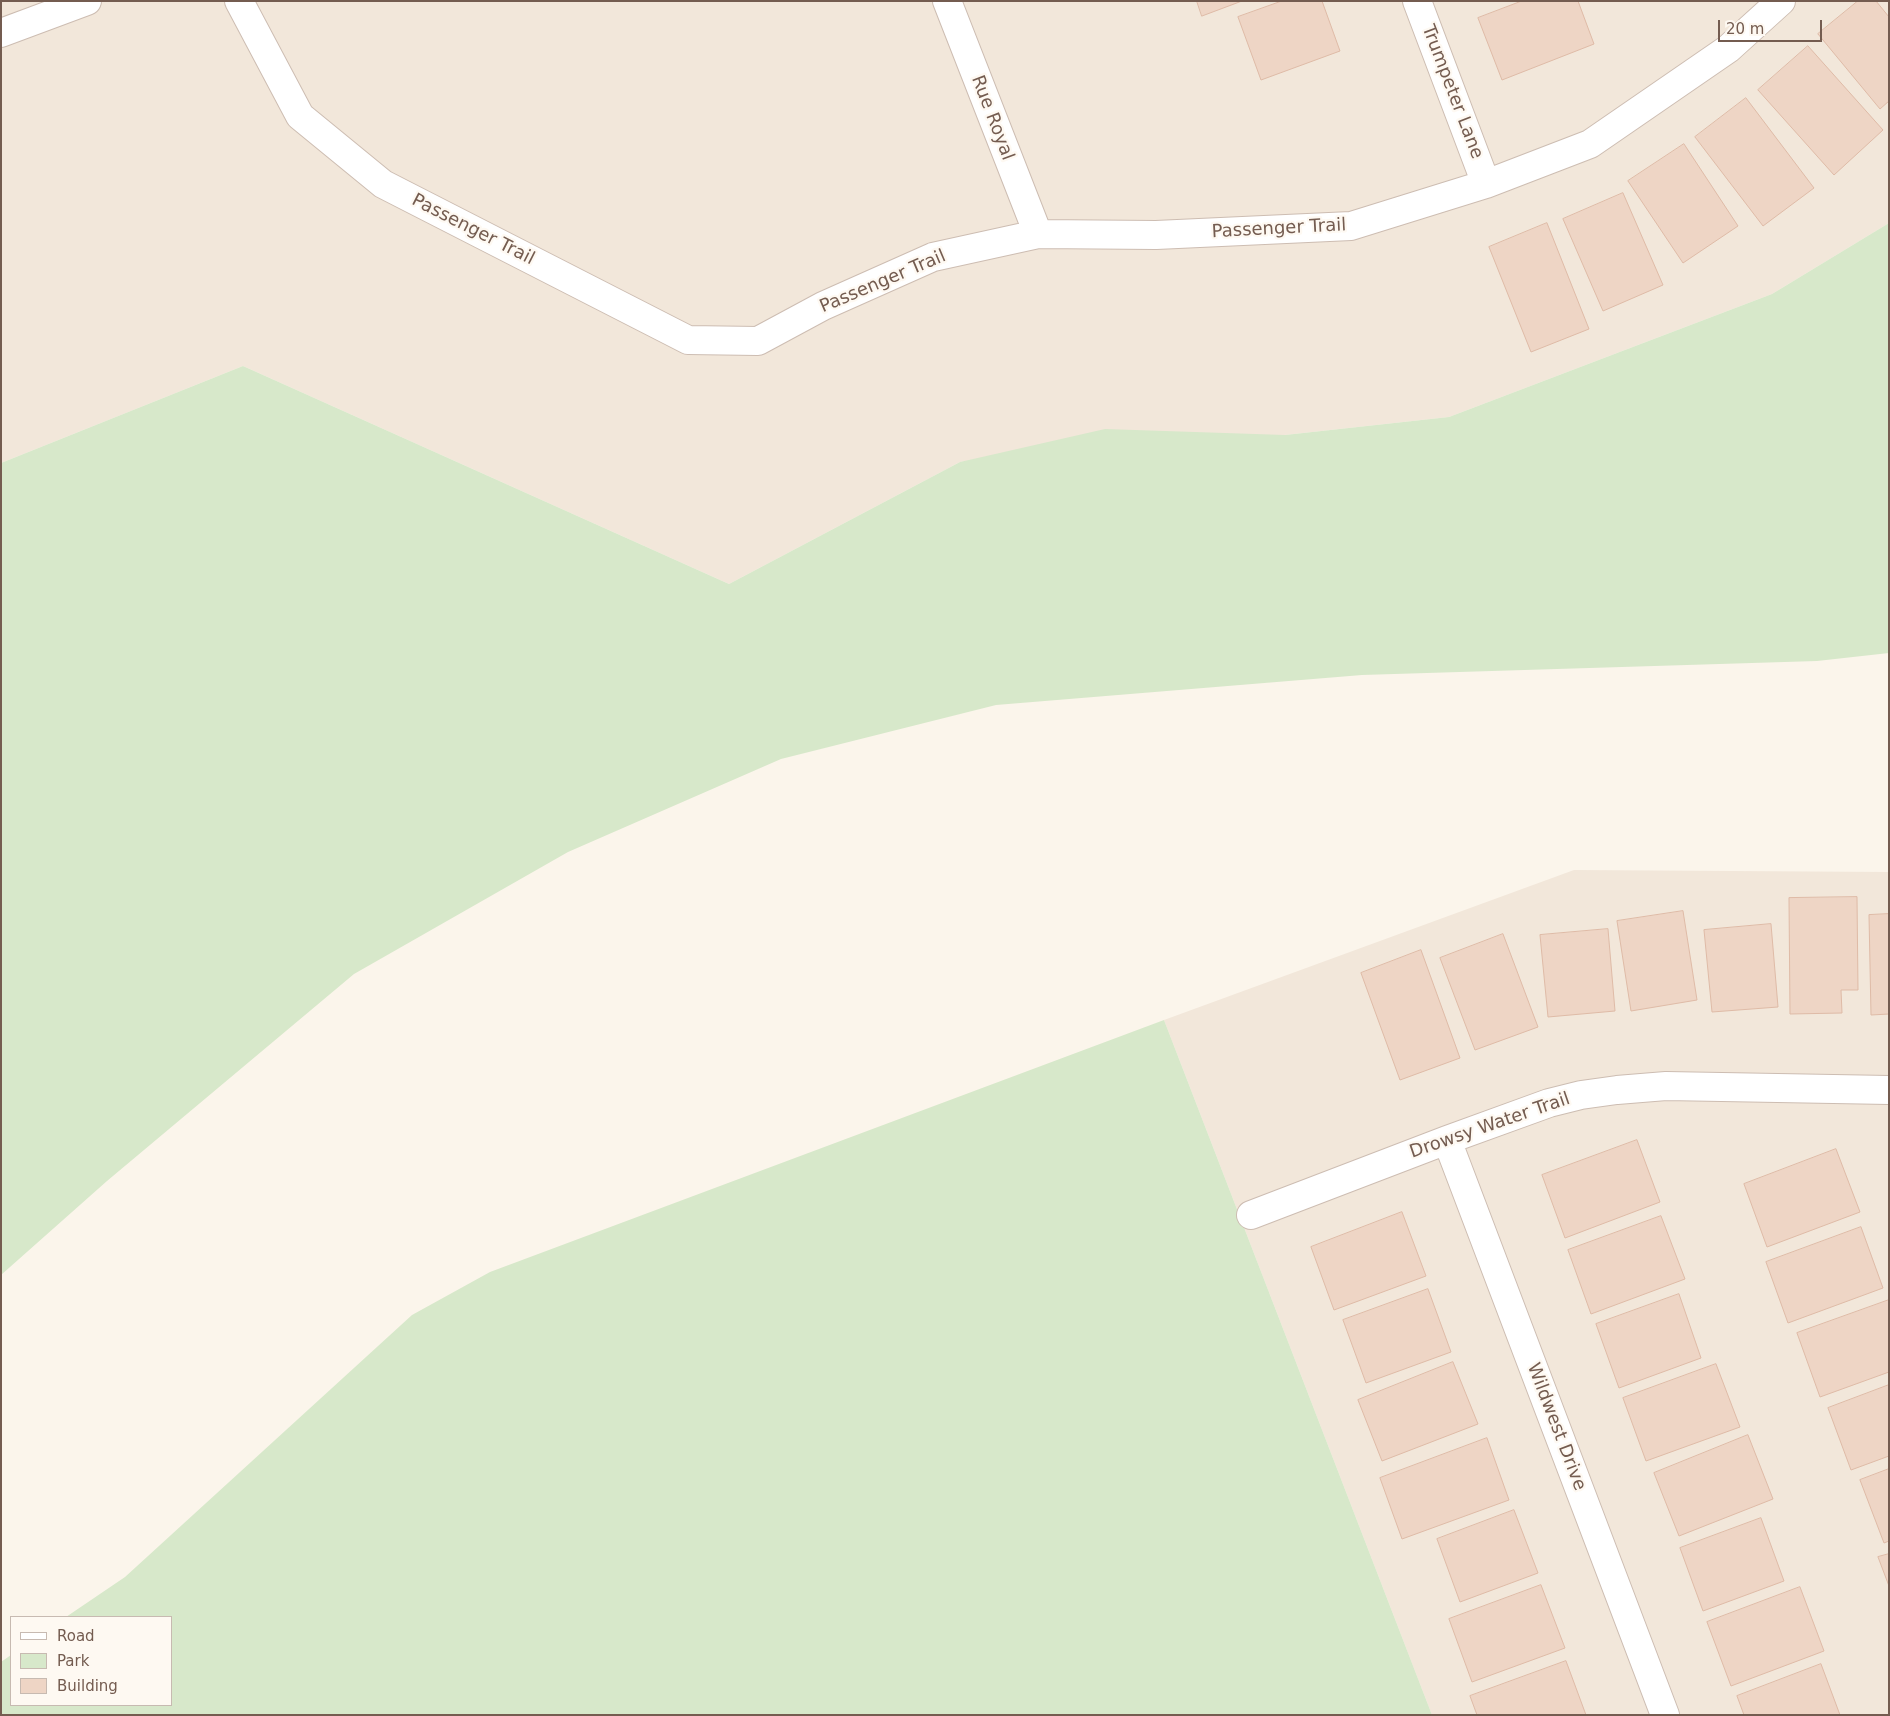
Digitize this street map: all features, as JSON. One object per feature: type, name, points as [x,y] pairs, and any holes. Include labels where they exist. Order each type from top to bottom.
[{"type":"street","points":[[1,34],[87,1]]},
{"type":"street","name":"Passenger Trail","points":[[239,1],[300,116],[383,184],[688,340],[758,341],[823,306],[933,257],[1038,234],[1156,235],[1351,226],[1486,184],[1590,144],[1728,49],[1781,1]]},
{"type":"street","name":"Rue Royal","points":[[947,1],[1038,234]]},
{"type":"street","name":"Trumpeter Lane","points":[[1417,1],[1486,184]]},
{"type":"street","name":"Drowsy Water Trail","points":[[1251,1215],[1446,1140],[1549,1103],[1582,1094],[1666,1086],[1889,1090]]},
{"type":"street","name":"Wildwest Drive","points":[[1446,1140],[1665,1715]]},
{"type":"shaded area","points":[[1,1],[1889,1],[1889,223],[1772,294],[1449,417],[1285,435],[960,462],[729,584],[243,366],[1,463]]},
{"type":"shaded area","points":[[1574,870],[1889,872],[1889,1715],[1432,1715],[1164,1020]]},
{"type":"green space","points":[[1889,223],[1889,653],[1817,661],[1362,675],[996,705],[781,759],[568,852],[354,974],[107,1181],[1,1275],[1,463],[243,366],[729,584],[960,462],[1105,429],[1285,435],[1449,417],[1772,294]]},
{"type":"green space","points":[[1164,1020],[1432,1715],[1,1715],[1,1662],[10,1656],[10,1706],[172,1706],[172,1616],[67,1616],[125,1577],[412,1315],[490,1272]]},
{"type":"building","points":[[1197,1],[1242,1],[1202,16]]},
{"type":"building","points":[[1282,1],[1322,1],[1340,51],[1261,80],[1238,17]]},
{"type":"building","points":[[1522,1],[1578,1],[1594,44],[1502,80],[1478,18]]},
{"type":"building","points":[[1858,1],[1876,1],[1889,17],[1889,101],[1880,109],[1818,34]]},
{"type":"building","points":[[1808,46],[1883,130],[1834,175],[1758,90]]},
{"type":"building","points":[[1746,98],[1814,188],[1763,226],[1695,137]]},
{"type":"building","points":[[1684,144],[1738,226],[1683,263],[1628,181]]},
{"type":"building","points":[[1623,193],[1663,285],[1603,311],[1563,219]]},
{"type":"building","points":[[1547,223],[1589,329],[1531,352],[1489,247]]},
{"type":"building","points":[[1857,897],[1858,990],[1841,990],[1842,1013],[1790,1014],[1789,898]]},
{"type":"building","points":[[1683,911],[1697,1000],[1631,1011],[1617,921]]},
{"type":"building","points":[[1889,914],[1889,1014],[1871,1015],[1869,915]]},
{"type":"building","points":[[1771,924],[1778,1007],[1712,1012],[1704,930]]},
{"type":"building","points":[[1608,929],[1615,1011],[1548,1017],[1540,935]]},
{"type":"building","points":[[1503,934],[1538,1027],[1475,1050],[1440,958]]},
{"type":"building","points":[[1421,950],[1460,1058],[1400,1080],[1361,973]]},
{"type":"building","points":[[1637,1140],[1660,1202],[1565,1238],[1542,1175]]},
{"type":"building","points":[[1836,1149],[1860,1212],[1767,1247],[1744,1184]]},
{"type":"building","points":[[1402,1212],[1426,1276],[1334,1310],[1311,1247]]},
{"type":"building","points":[[1661,1216],[1685,1279],[1591,1314],[1568,1250]]},
{"type":"building","points":[[1861,1227],[1883,1288],[1788,1323],[1766,1262]]},
{"type":"building","points":[[1428,1289],[1451,1352],[1366,1383],[1343,1320]]},
{"type":"building","points":[[1679,1294],[1701,1358],[1619,1388],[1596,1324]]},
{"type":"building","points":[[1889,1300],[1889,1372],[1820,1397],[1797,1333]]},
{"type":"building","points":[[1453,1362],[1478,1424],[1382,1461],[1358,1400]]},
{"type":"building","points":[[1716,1364],[1740,1427],[1646,1461],[1623,1398]]},
{"type":"building","points":[[1889,1385],[1889,1456],[1851,1470],[1828,1408]]},
{"type":"building","points":[[1748,1435],[1773,1499],[1679,1536],[1654,1473]]},
{"type":"building","points":[[1487,1438],[1509,1500],[1402,1539],[1380,1478]]},
{"type":"building","points":[[1889,1469],[1889,1541],[1884,1543],[1860,1480]]},
{"type":"building","points":[[1514,1510],[1538,1573],[1460,1602],[1437,1539]]},
{"type":"building","points":[[1761,1518],[1784,1581],[1703,1611],[1680,1548]]},
{"type":"building","points":[[1889,1554],[1889,1586],[1878,1557]]},
{"type":"building","points":[[1541,1585],[1565,1648],[1472,1682],[1449,1619]]},
{"type":"building","points":[[1800,1587],[1824,1651],[1731,1686],[1707,1622]]},
{"type":"building","points":[[1566,1661],[1586,1715],[1477,1715],[1470,1696]]},
{"type":"building","points":[[1821,1664],[1840,1715],[1744,1715],[1737,1696]]}]
